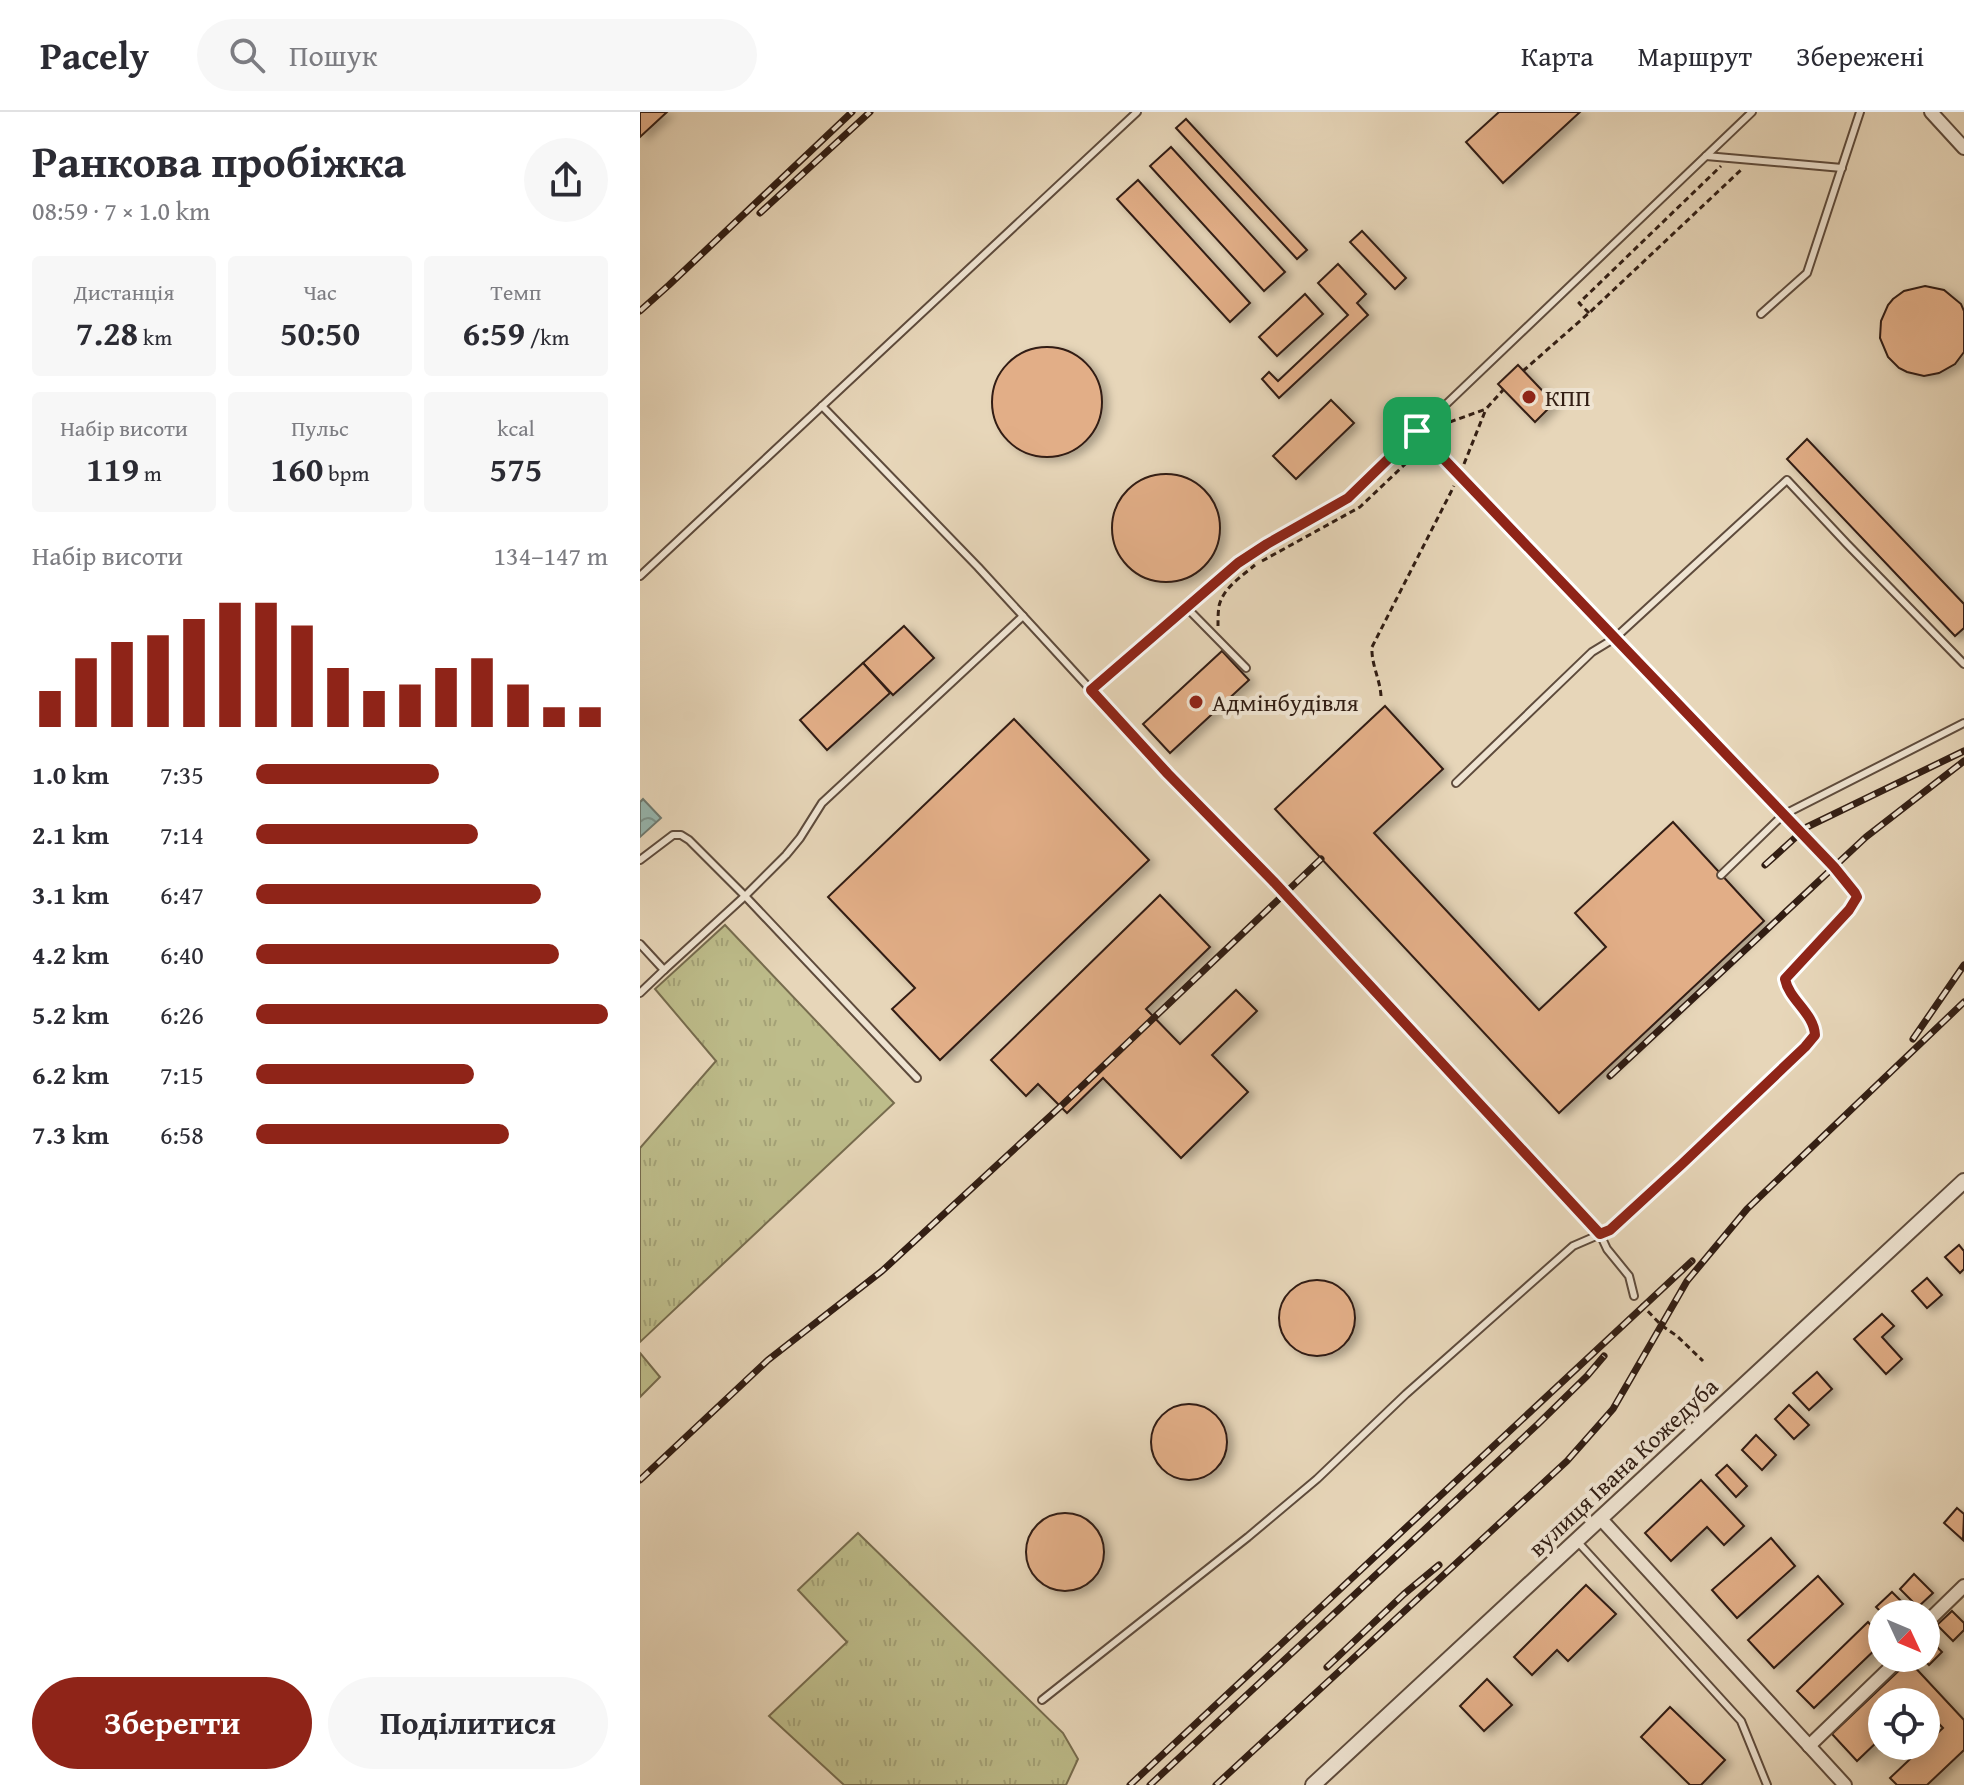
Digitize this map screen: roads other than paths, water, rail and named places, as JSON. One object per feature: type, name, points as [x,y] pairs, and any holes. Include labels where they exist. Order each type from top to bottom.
[{"type":"street","points":[[1931,112],[1964,148]]},
{"type":"street","name":"вулиця Івана Кожедуба","points":[[1313,1785],[1964,1181]]},
{"type":"street","points":[[1600,1518],[1845,1785]]},
{"type":"street","points":[[1940,1609],[1964,1586]]},
{"type":"street","points":[[1809,1746],[1886,1672]]},
{"type":"lane","points":[[640,576],[1137,112]]},
{"type":"lane","points":[[1091,690],[1238,563],[1348,498],[1752,112]]},
{"type":"lane","points":[[1761,314],[1807,273],[1860,112]]},
{"type":"lane","points":[[1706,156],[1842,168]]},
{"type":"lane","points":[[822,406],[978,567],[1168,774],[1279,887],[1600,1234],[1607,1249],[1629,1276],[1634,1296]]},
{"type":"lane","points":[[1042,1700],[1305,1489],[1406,1394],[1573,1246],[1610,1230],[1805,1047],[1815,1035],[1814,1026],[1787,990],[1785,979],[1849,910],[1857,897],[1834,867],[1417,431]]},
{"type":"lane","points":[[1456,783],[1592,652],[1615,638],[1787,480],[1964,664]]},
{"type":"lane","points":[[1187,608],[1246,668]]},
{"type":"lane","points":[[640,993],[793,847],[822,803],[1023,616]]},
{"type":"lane","points":[[1721,875],[1783,815],[1964,723]]},
{"type":"lane","points":[[640,860],[673,835],[689,840],[917,1078]]},
{"type":"lane","points":[[640,944],[664,970]]},
{"type":"lane","points":[[1576,1540],[1741,1721],[1767,1785]]},
{"type":"water","points":[[643,799],[661,818],[640,837],[640,802]]},
{"type":"railway","points":[[640,311],[852,112]]},
{"type":"railway","points":[[760,213],[870,112]]},
{"type":"railway","points":[[1765,865],[1807,827],[1964,751]]},
{"type":"railway","points":[[1610,1076],[1866,837],[1964,761]]},
{"type":"railway","points":[[640,1480],[768,1360],[882,1271],[1321,859]]},
{"type":"railway","points":[[1913,1039],[1964,965]]},
{"type":"railway","points":[[1216,1785],[1567,1461],[1613,1409],[1687,1281],[1747,1209],[1964,1002]]},
{"type":"railway","points":[[1130,1785],[1692,1261]]},
{"type":"railway","points":[[1150,1785],[1538,1424],[1604,1356]]},
{"type":"railway","points":[[1327,1667],[1439,1565]]},
{"type":"place","name":"КПП","points":[[1529,397]]},
{"type":"place","name":"Адмінбудівля","points":[[1196,702]]}]
